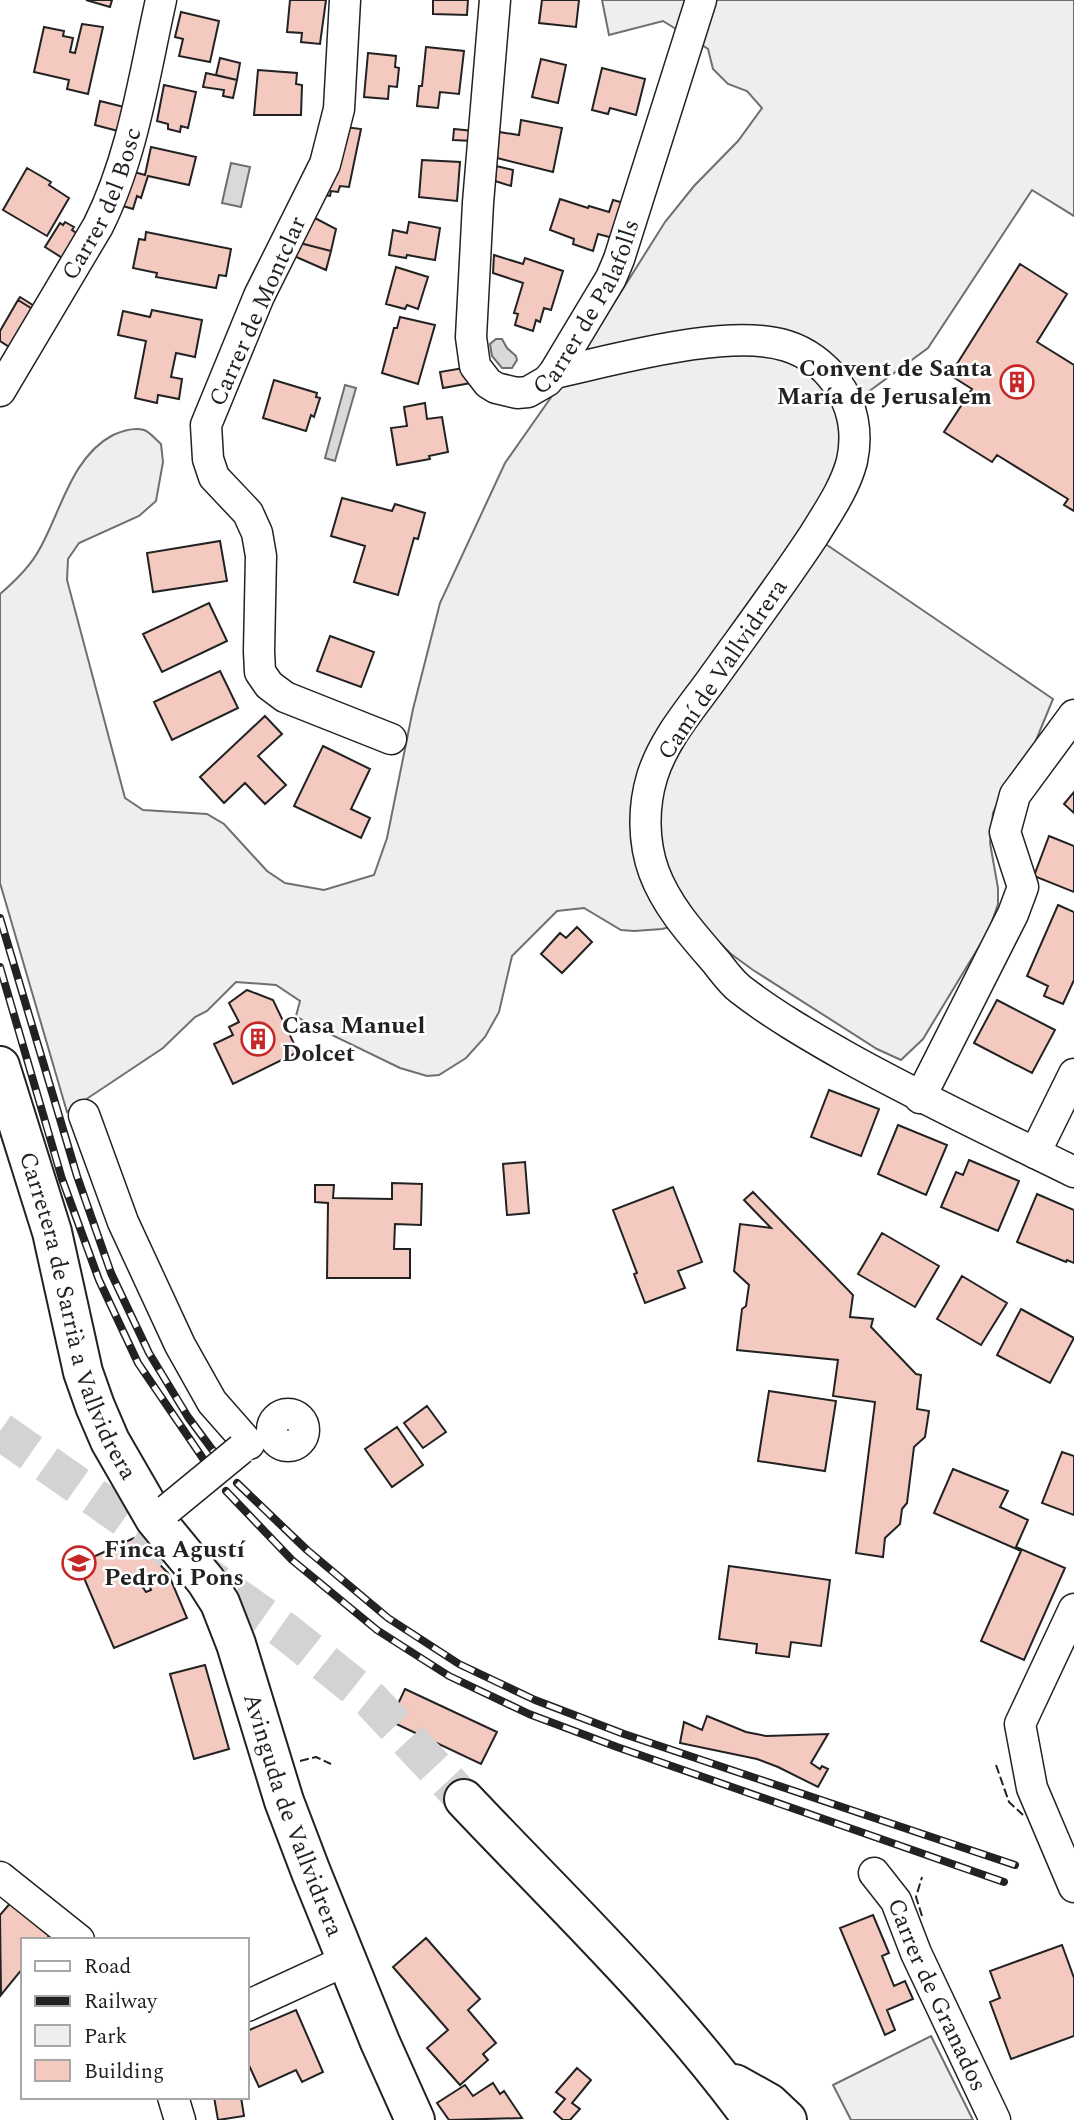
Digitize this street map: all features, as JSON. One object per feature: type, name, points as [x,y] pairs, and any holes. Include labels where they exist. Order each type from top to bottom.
[{"type":"main road","name":"Carretera de Sarrià a Vallvidrera","points":[[0,1066],[52,1232],[83,1372],[110,1441],[162,1514]]},
{"type":"main road","name":"Avinguda de Vallvidrera","points":[[162,1514],[220,1603],[236,1644],[284,1801],[380,2042],[415,2120]]},
{"type":"main road","points":[[464,1799],[610,1948],[721,2076],[753,2120]]},
{"type":"main road","points":[[721,2076],[732,2120]]},
{"type":"main road","points":[[721,2076],[769,2103],[787,2120]]},
{"type":"street","name":"Carrer del Bosc","points":[[0,391],[111,201],[132,129],[161,0]]},
{"type":"street","name":"Carrer de Montclar","points":[[345,0],[338,109],[325,164],[259,296],[206,425],[208,459],[214,477],[248,513],[257,533],[261,566],[258,651],[260,672],[269,685],[285,697],[391,738]]},
{"type":"street","name":"Carrer de Palafolls","points":[[495,0],[478,203],[472,356],[475,366],[488,383],[506,391],[528,392],[547,381],[554,373],[615,269],[701,0]]},
{"type":"street","name":"Camí de Vallvidrera","points":[[554,373],[677,346],[765,341],[785,345],[811,358],[834,378],[844,393],[854,428],[853,454],[836,500],[800,556],[661,754],[647,798],[647,846],[653,870],[663,892],[688,929],[737,987],[814,1038],[920,1098],[1074,1172]]},
{"type":"street","points":[[920,1098],[1013,915],[1023,887],[1005,832],[1015,795],[1074,715]]},
{"type":"street","points":[[1035,1153],[1074,1074]]},
{"type":"street","points":[[84,1115],[123,1222],[180,1345],[212,1402],[254,1443],[162,1514]]},
{"type":"street","points":[[1074,1609],[1020,1724],[1032,1788],[1074,1887]]},
{"type":"street","name":"Carrer de Granados","points":[[874,1873],[896,1901],[916,1953],[995,2120]]},
{"type":"street","points":[[0,1877],[76,1938]]},
{"type":"street","points":[[248,2006],[347,1960]]},
{"type":"street","points":[[174,2099],[180,2120]]},
{"type":"green space","points":[[602,0],[1074,0],[1074,216],[1032,190],[928,348],[845,409],[846,425],[840,456],[828,487],[805,530],[1053,699],[1032,750],[1005,786],[993,813],[990,843],[998,904],[989,930],[923,1039],[901,1060],[877,1049],[753,970],[731,954],[697,920],[662,929],[621,930],[584,908],[557,911],[512,956],[499,1012],[485,1037],[466,1058],[439,1075],[427,1076],[400,1068],[307,1023],[296,1016],[300,1001],[276,985],[236,982],[163,1048],[67,1112],[0,883],[0,594],[35,556],[68,486],[87,457],[113,435],[136,429],[148,432],[161,444],[163,462],[156,501],[139,516],[79,543],[68,559],[67,580],[125,798],[143,810],[207,814],[224,824],[267,871],[285,883],[324,890],[374,875],[387,838],[413,709],[440,603],[505,463],[587,346],[665,222],[694,186],[738,141],[762,108],[747,91],[728,84],[713,69],[708,49],[663,21],[609,35]]},
{"type":"green space","points":[[931,2036],[973,2120],[851,2120],[833,2085]]},
{"type":"shaded area","points":[[231,163],[250,167],[241,207],[222,203]]},
{"type":"shaded area","points":[[496,339],[502,339],[516,356],[517,360],[512,368],[502,368],[492,356],[490,344]]},
{"type":"shaded area","points":[[345,385],[356,388],[335,461],[325,458]]},
{"type":"building","points":[[86,0],[112,0],[110,7]]},
{"type":"building","points":[[290,0],[326,0],[320,44],[301,42],[302,33],[287,32]]},
{"type":"building","points":[[433,0],[468,0],[467,15],[433,14]]},
{"type":"building","points":[[542,0],[579,0],[576,27],[539,23]]},
{"type":"building","points":[[181,12],[219,21],[210,62],[179,56],[183,39],[175,37]]},
{"type":"building","points":[[82,24],[103,27],[88,94],[67,89],[69,80],[34,72],[44,27],[64,31],[63,36],[73,38],[70,52],[75,53]]},
{"type":"building","points":[[426,47],[464,51],[459,94],[440,92],[438,108],[417,106]]},
{"type":"building","points":[[368,53],[396,56],[395,67],[399,68],[397,87],[389,86],[388,99],[364,97]]},
{"type":"building","points":[[220,58],[240,63],[237,80],[216,75]]},
{"type":"building","points":[[541,59],[566,65],[558,103],[532,97]]},
{"type":"building","points":[[602,68],[645,79],[636,115],[610,108],[608,114],[592,110]]},
{"type":"building","points":[[258,70],[297,73],[296,84],[302,85],[301,115],[254,115]]},
{"type":"building","points":[[206,73],[237,80],[233,98],[223,96],[224,90],[203,87]]},
{"type":"building","points":[[164,85],[196,92],[188,128],[181,126],[180,132],[168,129],[168,124],[157,121]]},
{"type":"building","points":[[100,101],[124,107],[118,131],[95,125]]},
{"type":"building","points":[[521,120],[562,128],[553,172],[497,158],[499,132],[519,135]]},
{"type":"building","points":[[345,127],[361,129],[349,187],[340,186],[338,192],[331,191],[330,196],[323,195]]},
{"type":"building","points":[[454,129],[474,131],[473,141],[453,140]]},
{"type":"building","points":[[151,147],[196,157],[189,185],[148,176],[141,198],[137,196],[133,209],[123,206],[134,172],[145,175]]},
{"type":"building","points":[[422,160],[460,162],[457,201],[419,197]]},
{"type":"building","points":[[496,166],[513,170],[511,186],[495,181]]},
{"type":"building","points":[[27,168],[51,182],[49,185],[69,198],[47,236],[3,210]]},
{"type":"building","points":[[560,199],[609,212],[613,200],[624,203],[613,238],[598,234],[593,251],[573,244],[574,239],[550,230]]},
{"type":"building","points":[[313,217],[336,229],[331,251],[300,243]]},
{"type":"building","points":[[65,222],[74,227],[72,230],[79,235],[64,259],[45,247],[60,223],[63,225]]},
{"type":"building","points":[[409,222],[440,228],[435,260],[389,255],[393,230],[407,233]]},
{"type":"building","points":[[146,232],[231,249],[226,276],[219,275],[216,288],[156,277],[157,273],[133,268],[139,239],[145,240]]},
{"type":"building","points":[[300,243],[331,251],[326,270],[294,256]]},
{"type":"building","points":[[494,255],[523,264],[525,258],[563,271],[551,310],[544,308],[540,322],[536,320],[533,331],[515,325],[518,314],[514,313],[523,283],[493,273]]},
{"type":"building","name":"Convent de Santa María de Jerusalem","points":[[1020,264],[1067,294],[1037,342],[1074,365],[1074,511],[1064,505],[1068,499],[997,455],[992,462],[944,432],[972,389],[950,375]]},
{"type":"building","points":[[396,267],[428,277],[418,309],[407,305],[405,309],[386,304]]},
{"type":"building","points":[[20,297],[36,307],[34,310],[18,300]]},
{"type":"building","points":[[18,300],[34,310],[11,348],[0,341],[0,331]]},
{"type":"building","points":[[152,310],[202,320],[195,357],[176,353],[171,377],[182,379],[179,399],[158,395],[157,403],[135,398],[146,341],[118,335],[123,311],[150,317]]},
{"type":"building","points":[[400,317],[435,325],[418,384],[382,373],[394,328],[397,328]]},
{"type":"building","points":[[463,368],[471,383],[443,388],[440,372]]},
{"type":"building","points":[[274,380],[317,393],[316,397],[320,398],[306,431],[263,418]]},
{"type":"building","points":[[425,403],[427,419],[442,417],[448,452],[429,456],[430,459],[397,465],[391,428],[407,426],[404,407]]},
{"type":"building","points":[[342,498],[392,511],[395,504],[425,513],[418,539],[414,538],[398,595],[354,582],[365,546],[331,536]]},
{"type":"building","points":[[220,541],[227,581],[153,592],[147,553]]},
{"type":"building","points":[[209,603],[227,641],[162,672],[143,634]]},
{"type":"building","points":[[330,636],[374,652],[361,687],[317,671]]},
{"type":"building","points":[[220,671],[238,708],[172,740],[154,702]]},
{"type":"building","points":[[265,716],[282,734],[258,756],[286,785],[265,804],[245,783],[224,803],[200,777]]},
{"type":"building","points":[[323,746],[370,769],[351,809],[370,818],[361,838],[294,806]]},
{"type":"building","points":[[1074,792],[1074,813],[1064,804]]},
{"type":"building","points":[[1049,836],[1074,846],[1074,892],[1034,876]]},
{"type":"building","points":[[1058,905],[1074,912],[1074,980],[1063,1004],[1044,996],[1048,986],[1027,976]]},
{"type":"building","points":[[577,927],[592,942],[562,973],[541,954],[560,933],[566,938]]},
{"type":"building","name":"Casa Manuel Dolcet","points":[[247,990],[273,1000],[298,1052],[233,1084],[214,1044],[233,1035],[229,1027],[239,1022],[229,1003]]},
{"type":"building","points":[[997,1000],[1055,1030],[1032,1073],[974,1043]]},
{"type":"building","points":[[829,1090],[879,1109],[861,1156],[811,1137]]},
{"type":"building","points":[[898,1125],[947,1145],[926,1195],[878,1174]]},
{"type":"building","points":[[969,1160],[1019,1181],[998,1231],[941,1207],[956,1172],[963,1175]]},
{"type":"building","points":[[525,1162],[529,1213],[507,1215],[503,1164]]},
{"type":"building","points":[[392,1183],[422,1184],[421,1225],[395,1224],[394,1249],[410,1249],[410,1278],[327,1278],[328,1203],[315,1202],[315,1185],[334,1185],[333,1198],[392,1199]]},
{"type":"building","points":[[673,1187],[702,1262],[678,1271],[685,1288],[645,1303],[634,1274],[637,1273],[613,1210]]},
{"type":"building","points":[[753,1192],[853,1295],[850,1317],[873,1319],[871,1327],[916,1374],[921,1375],[917,1409],[929,1411],[925,1437],[914,1447],[907,1503],[902,1509],[900,1524],[885,1538],[883,1557],[856,1553],[875,1402],[833,1396],[838,1360],[737,1350],[742,1309],[746,1306],[749,1285],[734,1271],[740,1224],[771,1228],[744,1200]]},
{"type":"building","points":[[1037,1194],[1074,1210],[1074,1263],[1017,1242]]},
{"type":"building","points":[[882,1233],[939,1266],[915,1307],[858,1274]]},
{"type":"building","points":[[962,1276],[1007,1303],[981,1345],[937,1319]]},
{"type":"building","points":[[1021,1309],[1074,1338],[1050,1383],[997,1355]]},
{"type":"building","points":[[769,1391],[836,1401],[825,1471],[758,1461]]},
{"type":"building","points":[[427,1406],[446,1432],[423,1448],[404,1423]]},
{"type":"building","points":[[397,1427],[423,1465],[392,1487],[365,1449]]},
{"type":"building","points":[[1062,1452],[1074,1456],[1074,1515],[1042,1503]]},
{"type":"building","points":[[953,1469],[1008,1491],[1000,1507],[1028,1520],[1016,1547],[1065,1568],[1024,1660],[981,1641],[1021,1551],[934,1513]]},
{"type":"building","points":[[134,1538],[168,1573],[187,1618],[114,1648],[78,1564]],"holes":[[[147,1579],[151,1590],[146,1592],[140,1583]]]},
{"type":"building","points":[[729,1566],[830,1580],[821,1646],[791,1642],[789,1657],[756,1653],[757,1644],[719,1639]]},
{"type":"building","points":[[205,1665],[229,1749],[194,1759],[170,1674]]},
{"type":"building","points":[[405,1689],[497,1732],[481,1764],[390,1721]]},
{"type":"building","points":[[707,1716],[746,1732],[766,1736],[828,1734],[811,1763],[820,1769],[822,1766],[828,1769],[818,1787],[757,1759],[680,1743],[684,1722],[702,1730]]},
{"type":"building","points":[[12,1901],[51,1933],[47,1938],[21,1938],[21,1970],[1,1995],[0,1915]]},
{"type":"building","points":[[873,1915],[889,1953],[882,1956],[894,1986],[905,1981],[913,1999],[887,2010],[895,2030],[885,2035],[840,1928]]},
{"type":"building","points":[[426,1938],[480,1999],[468,2010],[496,2043],[483,2054],[488,2060],[460,2085],[427,2048],[448,2030],[393,1967]]},
{"type":"building","points":[[1062,1945],[1074,1978],[1074,2036],[1011,2059],[990,2002],[1000,1998],[990,1971]]},
{"type":"building","points":[[296,2010],[323,2072],[302,2082],[296,2070],[259,2087],[248,2063],[248,2031]]},
{"type":"building","points":[[577,2068],[591,2080],[572,2103],[580,2109],[570,2120],[563,2120],[554,2112],[565,2099],[556,2092]]},
{"type":"building","points":[[493,2083],[500,2094],[504,2091],[522,2118],[449,2120],[437,2103],[465,2085],[473,2096]]},
{"type":"building","points":[[214,2099],[241,2099],[244,2116],[218,2120]]},
{"type":"tunnel","points":[[0,1431],[285,1631],[371,1700],[464,1799]]},
{"type":"railway","points":[[0,918],[77,1176],[111,1273],[149,1353],[188,1417],[214,1452]]},
{"type":"railway","points":[[0,967],[62,1179],[99,1280],[138,1363],[204,1460]]},
{"type":"railway","points":[[237,1483],[307,1550],[388,1618],[459,1664],[535,1700],[624,1734],[1015,1865]]},
{"type":"railway","points":[[226,1491],[292,1560],[377,1630],[449,1676],[529,1714],[617,1747],[1004,1882]]},
{"type":"fence","points":[[300,1761],[316,1757],[331,1764]]},
{"type":"fence","points":[[996,1765],[1009,1802],[1023,1815]]},
{"type":"fence","points":[[922,1877],[916,1897],[922,1916]]},
{"type":"place","name":"Convent de Santa María de Jerusalem","points":[[1017,382]]},
{"type":"place","name":"Casa Manuel Dolcet","points":[[258,1039]]},
{"type":"place","name":"Finca Agustí Pedro i Pons","points":[[79,1563]]}]
